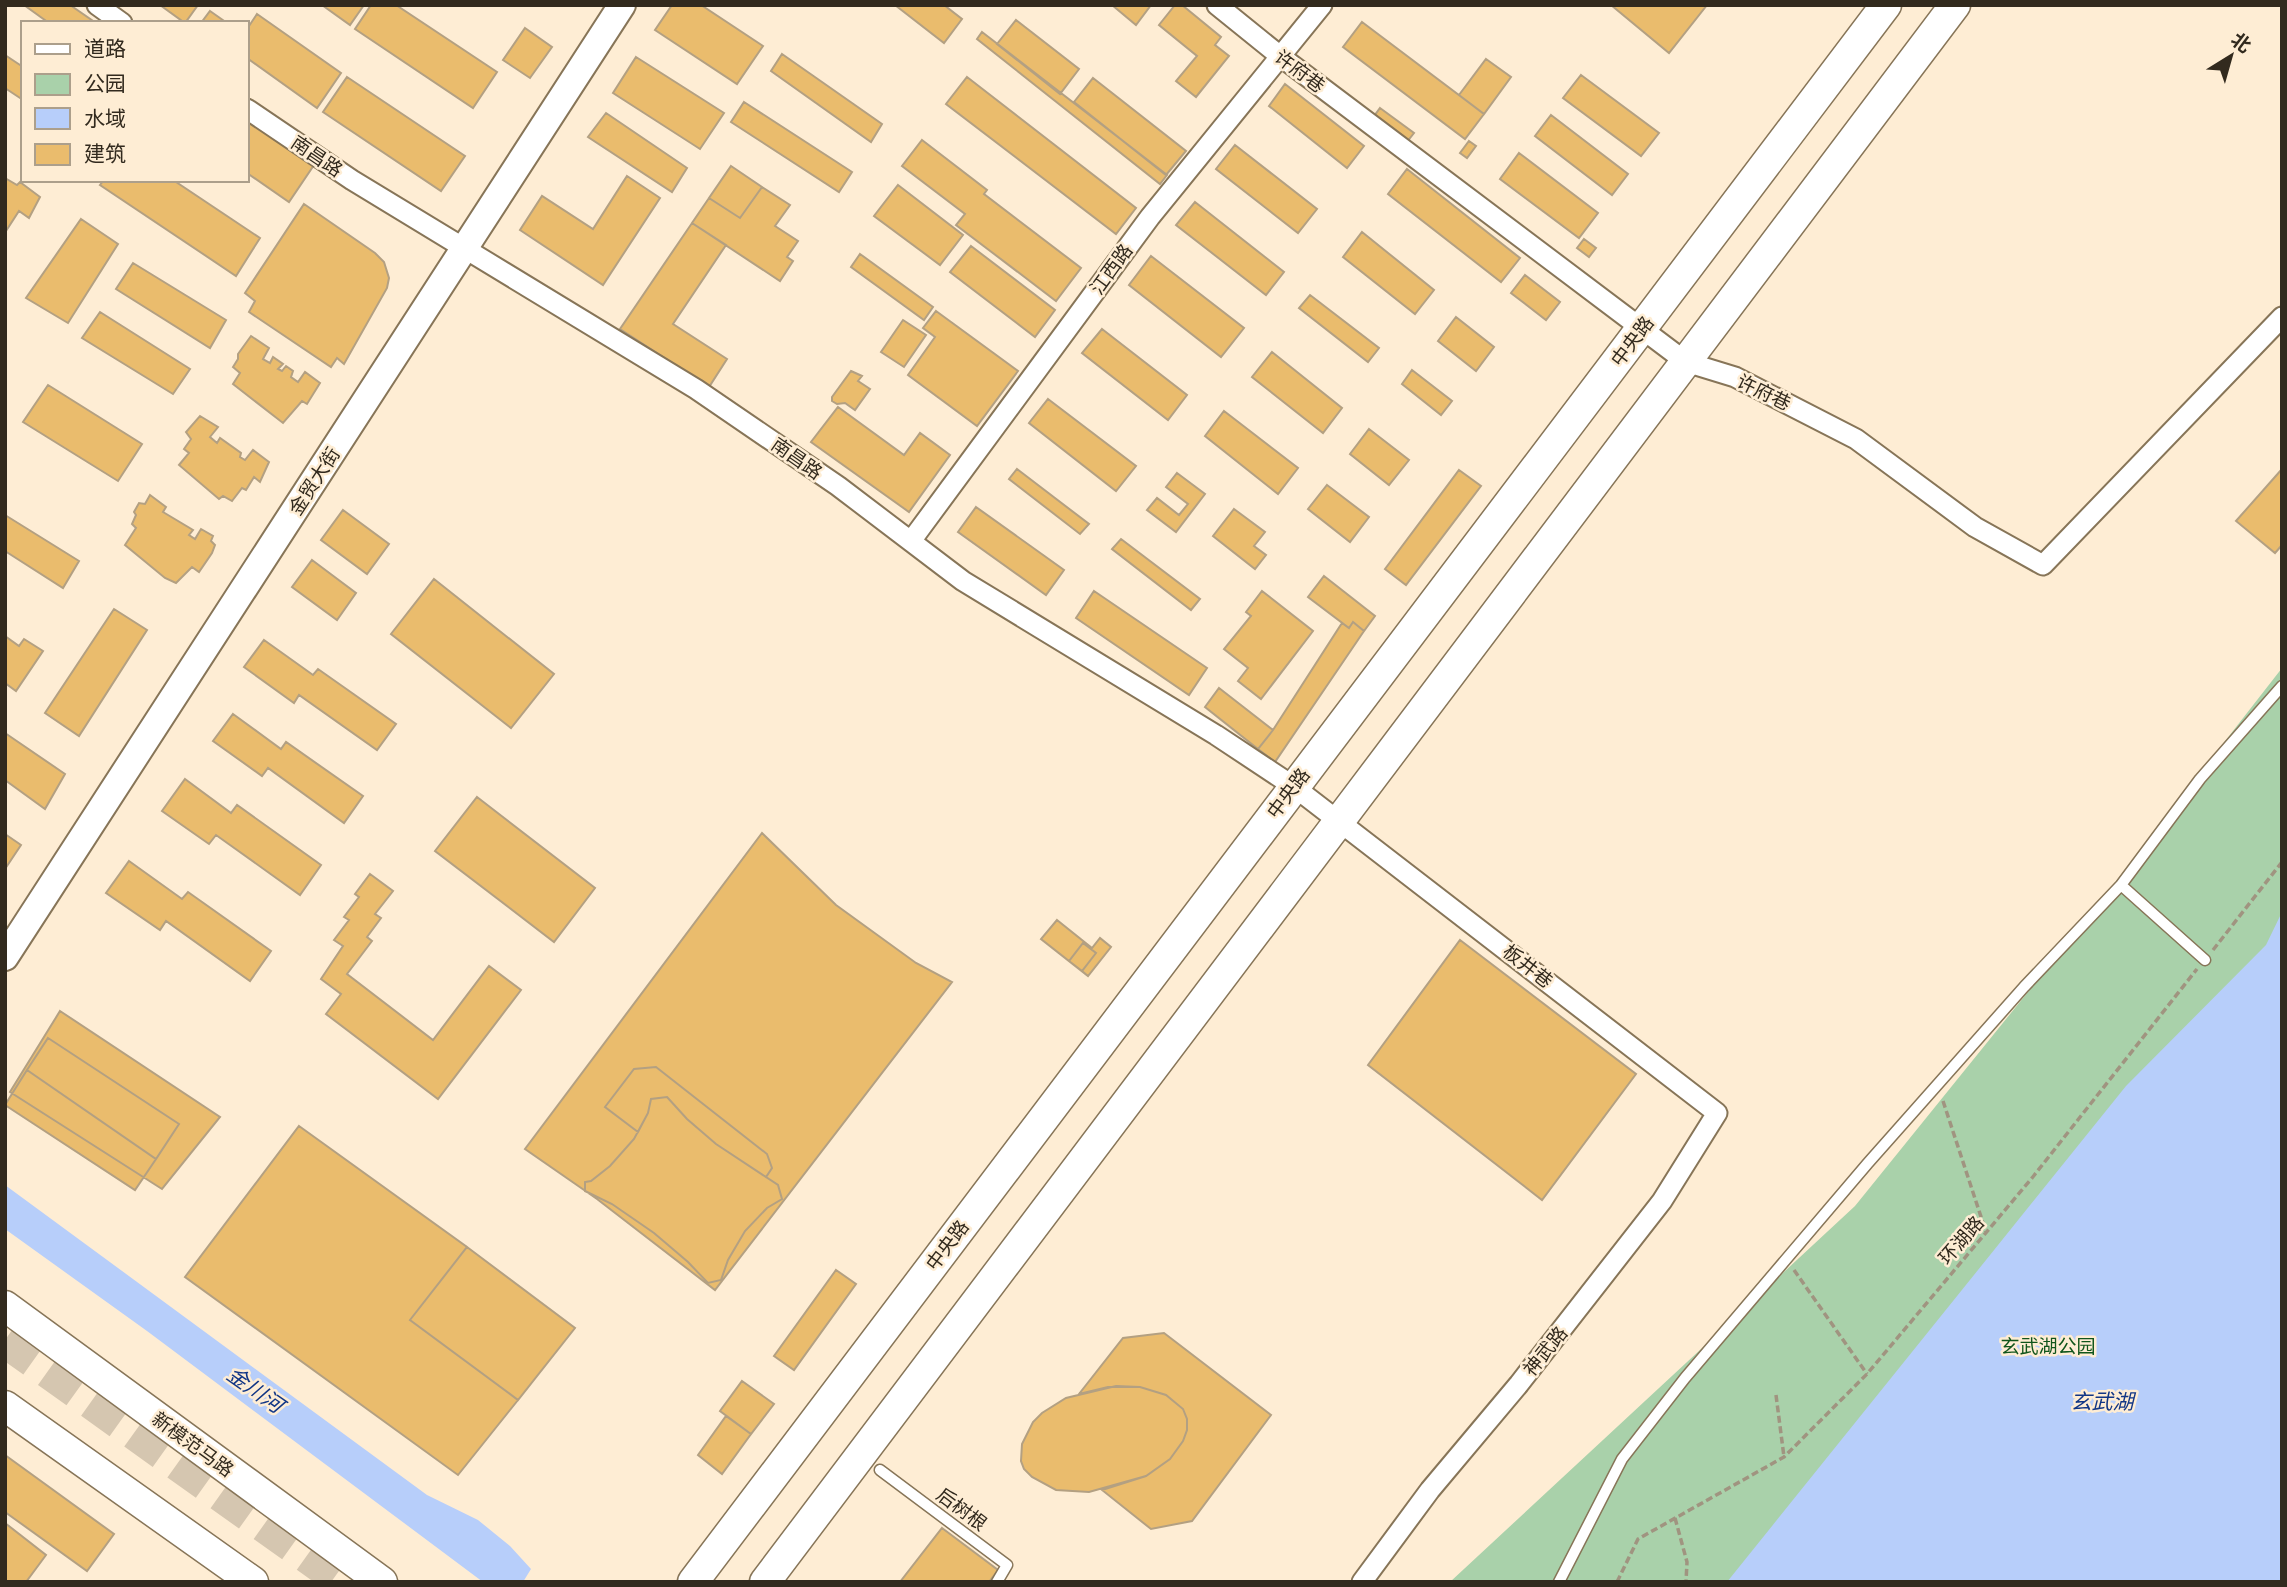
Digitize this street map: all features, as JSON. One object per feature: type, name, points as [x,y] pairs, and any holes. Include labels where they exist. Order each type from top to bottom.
[{"type":"main road","name":"中央路","points":[[693,1582],[1886,5]]},
{"type":"main road","points":[[765,1582],[1955,5]]},
{"type":"main road","name":"新模范马路","points":[[5,1306],[382,1582]]},
{"type":"main road","points":[[5,1406],[253,1582]]},
{"type":"street","points":[[97,5],[119,21]]},
{"type":"street","name":"金贸大街","points":[[5,957],[622,5]]},
{"type":"street","name":"许府巷","points":[[1217,5],[1280,56],[1686,362],[1735,377],[1856,439],[1975,527],[2043,565],[2282,317]]},
{"type":"street","name":"江西路","points":[[911,541],[1150,216],[1322,5]]},
{"type":"street","name":"南昌路","points":[[248,110],[352,180],[696,389],[838,486],[963,580],[1216,735],[1339,820]]},
{"type":"street","name":"板井巷","points":[[1339,820],[1717,1113]]},
{"type":"street","name":"神武路","points":[[1362,1582],[1430,1490],[1536,1364],[1662,1201],[1717,1113]]},
{"type":"lane","points":[[1559,1582],[1622,1459],[1685,1378],[1937,1085],[2024,987],[2121,885],[2200,779],[2282,686]]},
{"type":"lane","points":[[2121,885],[2205,960]]},
{"type":"lane","name":"后树根","points":[[880,1470],[1006,1565],[997,1582]]},
{"type":"path","name":"环湖路","points":[[1617,1582],[1638,1539],[1784,1457],[1867,1374],[2032,1178],[2282,862]]},
{"type":"path","points":[[1937,1085],[1986,1232]]},
{"type":"path","points":[[1786,1259],[1867,1374]]},
{"type":"path","points":[[1776,1395],[1784,1457]]},
{"type":"path","points":[[1675,1518],[1687,1562],[1686,1582]]},
{"type":"green space","name":"玄武湖公园","points":[[2282,668],[2282,1582],[1450,1582],[1855,1206],[2078,930]]},
{"type":"water","name":"玄武湖","points":[[2282,912],[2282,1582],[1727,1582],[2126,1086],[2266,945]]},
{"type":"water","name":"金川河","points":[[5,1185],[427,1495],[478,1520],[510,1546],[531,1569],[523,1582],[483,1582],[147,1331],[5,1229]]},
{"type":"building","points":[[24,5],[70,5],[93,21],[46,21]]},
{"type":"building","points":[[160,5],[198,5],[186,21],[182,21]]},
{"type":"building","points":[[322,5],[364,5],[350,25]]},
{"type":"building","points":[[371,5],[396,5],[497,72],[473,108],[355,29]]},
{"type":"building","points":[[672,5],[701,5],[763,46],[737,84],[655,30]]},
{"type":"building","points":[[895,5],[944,5],[962,19],[944,43]]},
{"type":"building","points":[[1112,5],[1151,5],[1136,25]]},
{"type":"building","points":[[1175,5],[1182,5],[1221,37],[1215,45],[1229,56],[1196,97],[1176,81],[1197,56],[1159,25]]},
{"type":"building","points":[[1611,5],[1707,5],[1669,53]]},
{"type":"building","points":[[210,11],[224,21],[202,21]]},
{"type":"building","points":[[257,14],[341,73],[317,108],[248,59],[248,28]]},
{"type":"building","points":[[1016,20],[1079,69],[1060,94],[997,44]]},
{"type":"building","points":[[1362,22],[1484,114],[1465,139],[1343,47]]},
{"type":"building","points":[[525,28],[552,47],[530,78],[503,60]]},
{"type":"building","points":[[982,32],[1167,175],[1160,184],[977,39]]},
{"type":"building","points":[[782,54],[882,124],[871,142],[771,71]]},
{"type":"building","points":[[5,55],[21,66],[21,99],[5,88]]},
{"type":"building","points":[[636,57],[724,113],[700,149],[613,93]]},
{"type":"building","points":[[1486,59],[1511,77],[1484,114],[1459,95]]},
{"type":"building","points":[[1581,75],[1659,133],[1641,156],[1563,98]]},
{"type":"building","points":[[347,77],[465,156],[441,191],[323,112]]},
{"type":"building","points":[[967,77],[1136,208],[1116,234],[946,104]]},
{"type":"building","points":[[1093,78],[1186,151],[1166,175],[1074,102]]},
{"type":"building","points":[[1285,84],[1364,146],[1347,168],[1269,106]]},
{"type":"building","points":[[744,102],[852,172],[839,192],[731,122]]},
{"type":"building","points":[[1380,108],[1414,133],[1403,147],[1369,123]]},
{"type":"building","points":[[606,113],[687,168],[672,192],[588,137]]},
{"type":"building","points":[[1551,115],[1628,174],[1612,195],[1535,136]]},
{"type":"building","points":[[248,122],[314,165],[289,202],[248,174]]},
{"type":"building","points":[[922,140],[987,190],[984,194],[1081,268],[1056,301],[956,225],[965,214],[902,166]]},
{"type":"building","points":[[1469,141],[1476,146],[1467,158],[1460,153]]},
{"type":"building","points":[[1235,145],[1317,209],[1298,233],[1216,169]]},
{"type":"building","points":[[1519,153],[1598,213],[1579,238],[1500,179]]},
{"type":"building","points":[[731,166],[762,187],[740,218],[709,198]]},
{"type":"building","points":[[1407,169],[1520,258],[1501,282],[1388,194]]},
{"type":"building","points":[[627,176],[660,198],[603,285],[520,230],[542,196],[593,229]]},
{"type":"building","points":[[5,178],[17,185],[20,182],[40,197],[29,218],[19,211],[6,231]]},
{"type":"building","points":[[102,182],[176,182],[260,238],[236,276],[100,185]]},
{"type":"building","points":[[898,185],[963,235],[940,265],[874,216]]},
{"type":"building","points":[[762,187],[790,205],[775,226],[798,241],[787,257],[793,261],[780,281],[692,223],[709,198],[740,218]]},
{"type":"building","points":[[1195,202],[1284,272],[1266,295],[1176,225]]},
{"type":"building","points":[[304,204],[375,253],[384,262],[389,278],[387,288],[344,364],[337,358],[331,367],[249,312],[255,301],[245,293]]},
{"type":"building","points":[[81,219],[118,244],[68,323],[26,298]]},
{"type":"building","points":[[692,223],[726,245],[673,324],[727,359],[709,387],[620,329]]},
{"type":"building","points":[[1362,232],[1434,290],[1415,314],[1343,257]]},
{"type":"building","points":[[1584,239],[1596,248],[1589,257],[1577,248]]},
{"type":"building","points":[[971,246],[1055,310],[1035,337],[950,272]]},
{"type":"building","points":[[860,254],[933,307],[924,320],[851,267]]},
{"type":"building","points":[[1151,256],[1244,328],[1221,357],[1129,285]]},
{"type":"building","points":[[133,263],[226,320],[210,348],[116,289]]},
{"type":"building","points":[[1525,275],[1560,302],[1546,320],[1511,293]]},
{"type":"building","points":[[1310,295],[1379,348],[1368,362],[1299,308]]},
{"type":"building","points":[[936,311],[1018,371],[977,426],[908,375],[935,337],[923,328]]},
{"type":"building","points":[[100,312],[190,369],[173,394],[82,338]]},
{"type":"building","points":[[1456,317],[1494,347],[1476,371],[1438,341]]},
{"type":"building","points":[[903,320],[926,335],[904,367],[881,352]]},
{"type":"building","points":[[1102,329],[1187,395],[1168,420],[1082,353]]},
{"type":"building","points":[[251,336],[269,348],[263,359],[270,363],[273,357],[283,364],[278,369],[282,371],[286,366],[293,371],[291,377],[298,382],[305,372],[320,383],[307,404],[302,401],[283,423],[233,384],[240,373],[233,367],[238,354]]},
{"type":"building","points":[[1272,352],[1342,408],[1323,433],[1252,377]]},
{"type":"building","points":[[1412,370],[1452,401],[1441,415],[1402,384]]},
{"type":"building","points":[[851,371],[862,376],[858,381],[870,389],[855,410],[845,403],[837,404],[832,401],[832,397]]},
{"type":"building","points":[[48,385],[142,444],[118,481],[23,422]]},
{"type":"building","points":[[1048,399],[1136,466],[1116,491],[1029,423]]},
{"type":"building","points":[[838,407],[904,455],[920,433],[950,455],[909,512],[811,442]]},
{"type":"building","points":[[1224,411],[1298,468],[1278,494],[1205,436]]},
{"type":"building","points":[[200,416],[218,427],[210,437],[217,443],[220,438],[241,453],[240,457],[245,460],[253,450],[269,462],[260,482],[254,477],[246,490],[242,488],[232,501],[223,496],[219,499],[179,465],[189,453],[184,449],[191,439],[186,432]]},
{"type":"building","points":[[1369,429],[1409,460],[1389,485],[1350,454]]},
{"type":"building","points":[[1017,469],[1089,524],[1080,534],[1009,479]]},
{"type":"building","points":[[2282,469],[2282,545],[2275,553],[2236,521]]},
{"type":"building","points":[[1459,470],[1481,486],[1406,585],[1385,569]]},
{"type":"building","points":[[1177,473],[1205,494],[1176,532],[1147,510],[1157,498],[1179,515],[1188,504],[1166,487]]},
{"type":"building","points":[[1327,485],[1369,517],[1350,542],[1308,509]]},
{"type":"building","points":[[150,495],[166,507],[163,512],[193,530],[189,535],[195,539],[201,529],[213,536],[211,541],[215,545],[212,553],[199,572],[192,567],[176,583],[165,578],[125,545],[136,528],[132,524],[136,515],[134,512],[139,503],[145,504]]},
{"type":"building","points":[[976,507],[1064,570],[1046,595],[958,532]]},
{"type":"building","points":[[1234,509],[1265,532],[1254,546],[1266,555],[1255,569],[1213,536]]},
{"type":"building","points":[[343,510],[389,544],[367,574],[321,540]]},
{"type":"building","points":[[5,515],[79,561],[63,588],[5,551]]},
{"type":"building","points":[[1121,539],[1200,599],[1191,610],[1112,549]]},
{"type":"building","points":[[312,560],[356,593],[337,620],[292,587]]},
{"type":"building","points":[[1324,576],[1375,616],[1364,631],[1353,622],[1349,628],[1308,597]]},
{"type":"building","points":[[434,579],[554,674],[511,728],[391,634]]},
{"type":"building","points":[[1094,591],[1207,668],[1189,695],[1076,618]]},
{"type":"building","points":[[1262,591],[1313,631],[1261,699],[1238,681],[1248,668],[1224,649],[1251,616],[1246,612]]},
{"type":"building","points":[[114,609],[147,630],[79,736],[45,713]]},
{"type":"building","points":[[1353,622],[1364,631],[1275,762],[1258,749],[1342,623],[1349,628]]},
{"type":"building","points":[[5,636],[19,646],[24,639],[43,651],[16,691],[5,683]]},
{"type":"building","points":[[264,640],[313,675],[318,669],[396,724],[377,750],[299,695],[294,703],[244,667]]},
{"type":"building","points":[[1219,688],[1273,730],[1258,749],[1205,707]]},
{"type":"building","points":[[233,714],[281,749],[286,742],[363,796],[344,823],[268,768],[262,776],[213,741]]},
{"type":"building","points":[[5,733],[65,774],[45,809],[5,780]]},
{"type":"building","points":[[185,779],[231,813],[237,805],[321,865],[300,895],[216,835],[209,844],[162,811]]},
{"type":"building","points":[[477,797],[595,888],[554,942],[435,851]]},
{"type":"building","points":[[762,833],[836,905],[916,963],[952,982],[715,1290],[597,1199],[525,1149]]},
{"type":"building","points":[[5,834],[21,845],[5,869]]},
{"type":"building","points":[[129,861],[182,899],[188,892],[271,951],[250,981],[166,921],[160,930],[106,893]]},
{"type":"building","points":[[370,874],[393,891],[375,914],[381,918],[367,937],[372,941],[347,974],[433,1040],[489,966],[521,990],[438,1099],[326,1014],[341,994],[321,979],[343,946],[334,940],[349,920],[344,917],[359,897],[355,894]]},
{"type":"building","points":[[1057,920],[1092,948],[1100,938],[1111,947],[1088,976],[1041,939]]},
{"type":"building","points":[[1057,920],[1092,948],[1100,938],[1111,947],[1088,976],[1082,971],[1096,953],[1083,943],[1069,961],[1041,939]]},
{"type":"building","points":[[1460,940],[1636,1074],[1542,1200],[1368,1065]]},
{"type":"building","points":[[1083,943],[1096,953],[1082,971],[1069,961]]},
{"type":"building","points":[[60,1011],[220,1117],[162,1189],[10,1092]]},
{"type":"building","points":[[48,1038],[179,1124],[156,1159],[27,1070]]},
{"type":"building","points":[[656,1067],[767,1154],[772,1168],[766,1177],[716,1144],[667,1097],[651,1099],[648,1113],[638,1132],[605,1107],[634,1069]]},
{"type":"building","points":[[27,1070],[156,1159],[135,1190],[5,1105]]},
{"type":"building","points":[[667,1097],[716,1144],[778,1185],[782,1199],[767,1208],[745,1231],[728,1260],[721,1280],[708,1283],[654,1233],[612,1204],[585,1191],[585,1182],[591,1181],[610,1166],[634,1139],[648,1113],[651,1099]]},
{"type":"building","points":[[299,1126],[467,1247],[410,1320],[518,1400],[458,1475],[185,1277]]},
{"type":"building","points":[[467,1247],[575,1328],[518,1400],[410,1320]]},
{"type":"building","points":[[836,1270],[856,1284],[794,1370],[774,1356]]},
{"type":"building","points":[[1164,1333],[1271,1415],[1192,1521],[1151,1529],[1102,1490],[1146,1476],[1170,1459],[1183,1441],[1187,1430],[1183,1409],[1166,1395],[1140,1387],[1108,1387],[1079,1394],[1123,1338]]},
{"type":"building","points":[[742,1381],[774,1404],[751,1434],[720,1411]]},
{"type":"building","points":[[1116,1386],[1140,1387],[1166,1395],[1183,1409],[1187,1430],[1183,1441],[1170,1459],[1146,1476],[1089,1492],[1056,1490],[1032,1477],[1024,1469],[1021,1461],[1022,1444],[1033,1422],[1042,1413],[1066,1398]]},
{"type":"building","points":[[726,1416],[751,1434],[722,1474],[698,1455]]},
{"type":"building","points":[[5,1455],[114,1534],[87,1571],[5,1512]]},
{"type":"building","points":[[5,1523],[46,1555],[26,1582],[5,1582]]},
{"type":"building","points":[[942,1528],[998,1570],[989,1582],[900,1582]]},
{"type":"tunnel","points":[[5,1340],[344,1582]]}]
